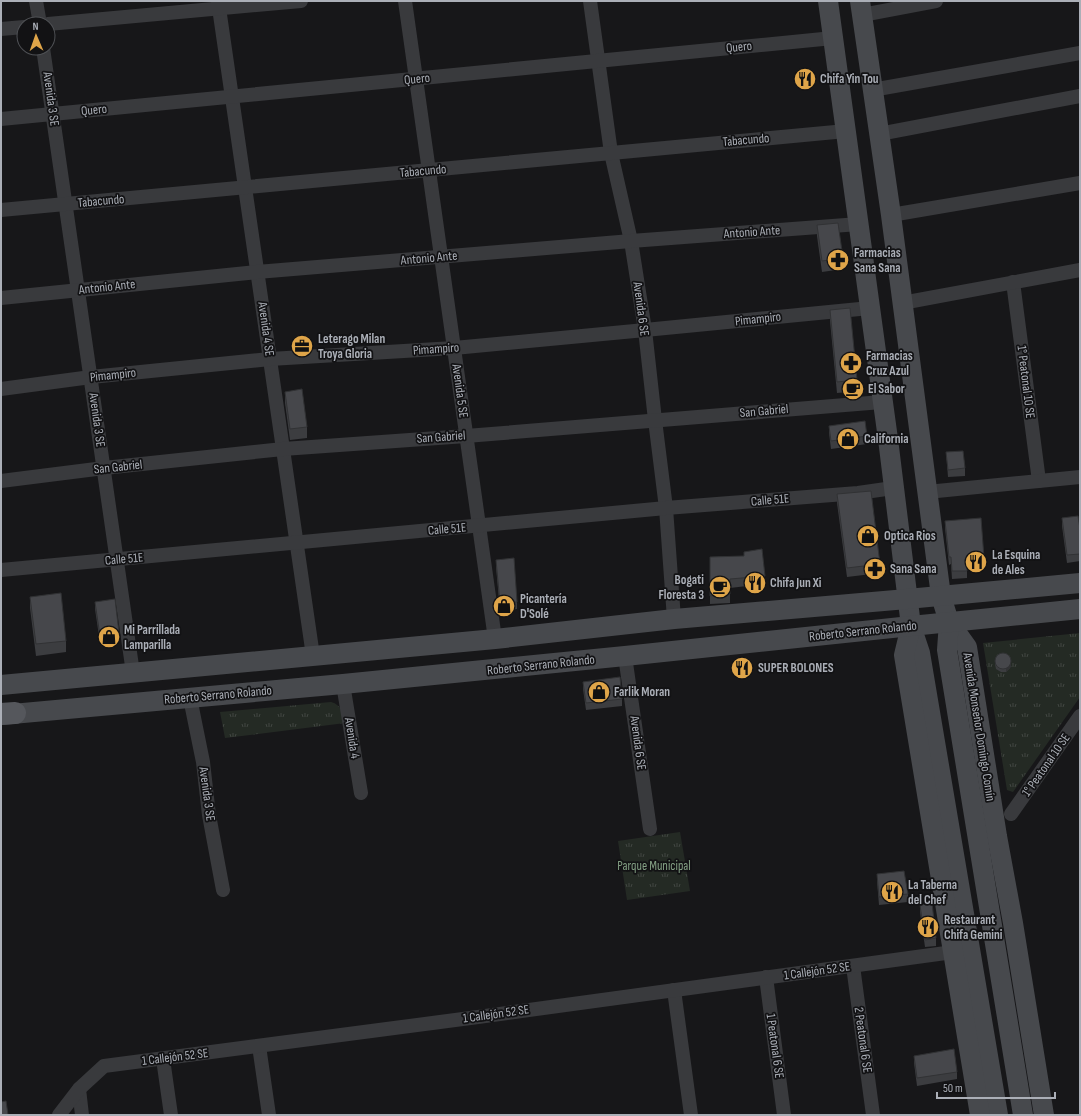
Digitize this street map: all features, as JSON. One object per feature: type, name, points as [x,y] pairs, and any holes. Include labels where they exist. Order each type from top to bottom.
[{"type":"main road","points":[[828,1],[888,439],[907,599],[911,626],[920,653],[979,1051],[980,1115]]},
{"type":"main road","points":[[861,8],[891,215],[941,596],[949,622]]},
{"type":"main road","name":"Roberto Serrano Rolando","points":[[1,685],[495,639],[674,619],[1080,583]]},
{"type":"main road","name":"Roberto Serrano Rolando","points":[[6,714],[343,684],[1080,609]]},
{"type":"main road","name":"Avenida Monseñor Domingo Comín","points":[[949,622],[967,647],[1044,1115]]},
{"type":"main road","name":"Avenida Monseñor Domingo Comín","points":[[949,622],[947,650],[1024,1115]]},
{"type":"main road","points":[[911,626],[904,655],[953,952],[979,1051],[998,1115]]},
{"type":"main road","points":[[1001,979],[1021,977]]},
{"type":"street","points":[[36,1],[39,16]]},
{"type":"street","points":[[56,23],[218,5],[301,1]]},
{"type":"street","name":"Avenida 5 SE","points":[[405,1],[495,639]]},
{"type":"street","name":"Avenida 6 SE","points":[[590,1],[611,153],[631,241],[645,330],[666,508],[674,619]]},
{"type":"street","points":[[861,8],[936,1]]},
{"type":"street","name":"Avenida 4 SE","points":[[218,5],[314,656]]},
{"type":"street","points":[[1,29],[16,28]]},
{"type":"street","name":"Quero","points":[[1,119],[833,38]]},
{"type":"street","points":[[872,90],[1080,53]]},
{"type":"street","name":"Avenida 3 SE","points":[[44,56],[133,673]]},
{"type":"street","points":[[879,134],[1080,96]]},
{"type":"street","name":"Tabacundo","points":[[1,210],[846,131]]},
{"type":"street","points":[[891,215],[1080,183]]},
{"type":"street","name":"Antonio Ante","points":[[1,298],[257,272],[441,256],[858,224]]},
{"type":"street","points":[[902,303],[1080,270]]},
{"type":"street","name":"1° Peatonal 10 SE","points":[[1013,282],[1039,481]]},
{"type":"street","name":"Pimampiro","points":[[1,389],[270,359],[454,348],[870,308]]},
{"type":"street","name":"San Gabriel","points":[[1,481],[104,468],[283,449],[466,436],[882,402]]},
{"type":"street","points":[[927,492],[1080,477]]},
{"type":"street","name":"Calle 51E","points":[[1,570],[666,508],[858,493],[893,488]]},
{"type":"street","name":"Avenida 6 SE","points":[[625,656],[650,829]]},
{"type":"street","name":"Avenida 4","points":[[343,684],[361,793]]},
{"type":"street","name":"Avenida 3 SE","points":[[190,698],[203,762],[209,815],[222,890]]},
{"type":"street","name":"1° Peatonal 10 SE","points":[[1011,814],[1080,716]]},
{"type":"street","name":"1 Callejón 52 SE","points":[[59,1115],[79,1089],[104,1066],[953,952]]},
{"type":"street","name":"2 Peatonal 6 SE","points":[[853,966],[873,1115]]},
{"type":"street","name":"1 Peatonal 6 SE","points":[[766,978],[784,1115]]},
{"type":"street","points":[[674,990],[691,1115]]},
{"type":"street","points":[[259,1046],[270,1115]]},
{"type":"street","points":[[162,1058],[171,1115]]},
{"type":"street","points":[[79,1089],[82,1115]]},
{"type":"green space","points":[[1080,633],[1080,697],[1013,792],[1007,790],[983,643]]},
{"type":"green space","points":[[331,702],[335,703],[339,707],[345,723],[225,738],[220,712]]},
{"type":"green space","name":"Parque Municipal","points":[[680,832],[690,891],[627,900],[618,841]]},
{"type":"building","points":[[838,223],[843,258],[822,261],[817,225]]},
{"type":"building","points":[[850,308],[857,380],[837,382],[830,310]]},
{"type":"building","points":[[302,389],[307,427],[290,429],[285,392]]},
{"type":"building","points":[[865,421],[867,436],[831,441],[829,426]]},
{"type":"building","points":[[963,451],[965,468],[948,470],[946,452]]},
{"type":"building","points":[[871,491],[880,564],[847,568],[837,494]]},
{"type":"building","points":[[1078,516],[1080,529],[1080,554],[1067,555],[1062,518]]},
{"type":"building","points":[[981,518],[984,558],[967,559],[967,571],[952,571],[945,521]]},
{"type":"building","points":[[762,549],[765,576],[730,579],[730,594],[710,596],[710,557],[744,556],[744,552]]},
{"type":"building","points":[[514,558],[517,602],[500,603],[496,560]]},
{"type":"building","points":[[61,593],[66,641],[36,644],[30,597]]},
{"type":"building","points":[[115,599],[119,633],[100,636],[95,602]]},
{"type":"building","points":[[1003,653],[1009,655],[1011,661],[1009,667],[1003,669],[997,667],[995,661],[997,655]]},
{"type":"building","points":[[620,677],[622,699],[586,703],[583,682]]},
{"type":"building","name":"La Taberna del Chef","points":[[904,871],[908,894],[879,897],[877,874]]},
{"type":"building","name":"Restaurant Chifa Gemini","points":[[932,903],[936,938],[925,940],[920,905]]},
{"type":"building","points":[[954,1049],[957,1072],[917,1078],[914,1056]]},
{"type":"building","points":[[6,1101],[8,1115],[1,1115],[1,1102]]},
{"type":"place","name":"Chifa Yin Tou","points":[[805,79]]},
{"type":"place","name":"Farmacias Sana Sana","points":[[838,260]]},
{"type":"place","name":"Leterago Milan Troya Gloria","points":[[302,346]]},
{"type":"place","name":"Farmacias Cruz Azul","points":[[851,363]]},
{"type":"place","name":"El Sabor","points":[[853,389]]},
{"type":"place","name":"California","points":[[848,439]]},
{"type":"place","name":"Optica Rios","points":[[868,536]]},
{"type":"place","name":"La Esquina de Ales","points":[[976,562]]},
{"type":"place","name":"Sana Sana","points":[[875,569]]},
{"type":"place","name":"Chifa Jun Xi","points":[[755,583]]},
{"type":"place","name":"Bogati Floresta 3","points":[[720,587]]},
{"type":"place","name":"Picantería D'Solé","points":[[504,606]]},
{"type":"place","name":"Mi Parrillada Lamparilla","points":[[109,637]]},
{"type":"place","name":"SUPER BOLONES","points":[[742,668]]},
{"type":"place","name":"Farlik Moran","points":[[599,692]]},
{"type":"place","name":"La Taberna del Chef","points":[[892,892]]},
{"type":"place","name":"Restaurant Chifa Gemini","points":[[928,927]]}]
